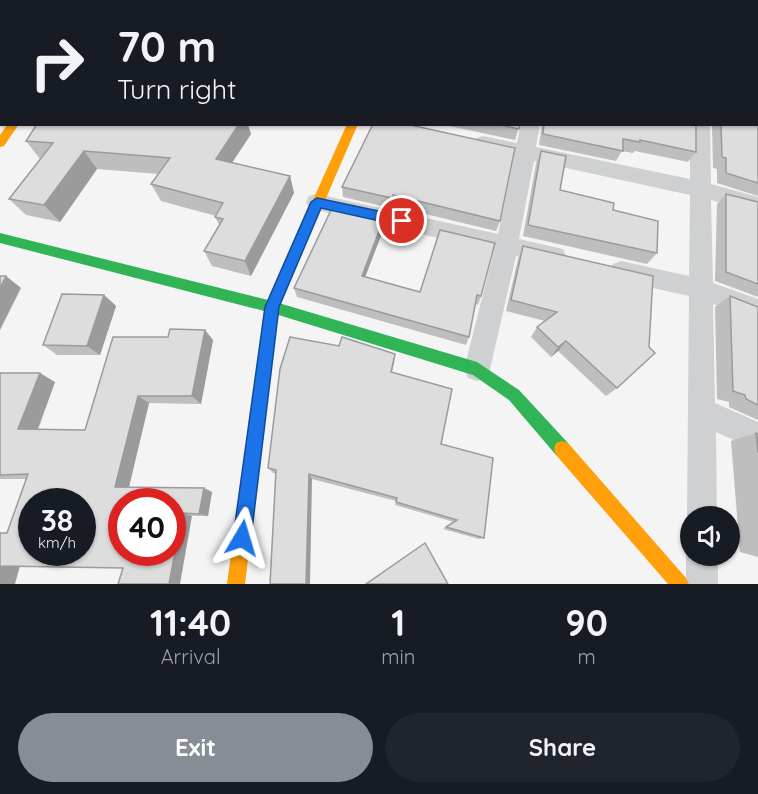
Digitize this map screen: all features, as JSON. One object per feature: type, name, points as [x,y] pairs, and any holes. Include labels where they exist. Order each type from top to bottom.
[{"type":"street","points":[[0,143],[13,126]]},
{"type":"street","points":[[236,584],[272,307],[352,126]]},
{"type":"street","points":[[477,369],[507,245],[531,126]]},
{"type":"street","points":[[700,126],[702,506]]},
{"type":"street","points":[[459,138],[701,189],[758,205]]},
{"type":"street","points":[[317,202],[576,261]]},
{"type":"street","points":[[0,238],[272,307],[477,369],[514,395],[680,584]]},
{"type":"street","points":[[599,266],[702,289],[758,310]]},
{"type":"street","points":[[702,411],[758,437]]},
{"type":"street","points":[[702,566],[702,584]]},
{"type":"building","points":[[36,126],[238,126],[216,159],[290,176],[245,261],[204,251],[223,219],[215,217],[223,203],[151,184],[170,158],[84,151],[44,205],[9,199],[53,143],[26,141]]},
{"type":"building","points":[[372,126],[415,126],[515,148],[500,221],[393,195],[392,198],[342,187]]},
{"type":"building","points":[[544,126],[696,126],[696,152],[640,140],[640,142],[623,139],[623,151],[543,134]]},
{"type":"building","points":[[721,126],[758,126],[758,183],[726,173],[726,158],[722,157]]},
{"type":"building","points":[[541,151],[566,156],[560,190],[614,203],[613,210],[658,221],[657,253],[528,225]]},
{"type":"building","points":[[726,194],[758,202],[758,284],[726,272]]},
{"type":"building","points":[[333,206],[384,218],[362,276],[420,292],[440,230],[495,243],[481,296],[477,295],[469,337],[294,288]]},
{"type":"building","points":[[523,246],[653,276],[649,347],[655,353],[617,388],[566,341],[558,347],[537,327],[557,312],[511,300]]},
{"type":"building","points":[[0,276],[6,276],[0,288]]},
{"type":"building","points":[[62,294],[104,295],[87,346],[43,345]]},
{"type":"building","points":[[730,296],[758,307],[758,405],[746,399],[745,395],[733,391]]},
{"type":"building","points":[[170,329],[205,330],[192,396],[138,396],[115,487],[204,488],[199,514],[186,513],[186,488],[108,488],[108,566],[172,566],[169,584],[118,584],[123,568],[0,566],[0,533],[7,533],[18,502],[18,566],[96,566],[96,488],[23,488],[28,474],[0,475],[0,373],[40,373],[18,429],[85,430],[113,337],[168,337]]},
{"type":"building","points":[[290,337],[339,346],[342,337],[395,354],[391,372],[452,389],[441,444],[493,458],[484,538],[446,527],[457,520],[396,502],[397,498],[309,474],[306,584],[270,584],[276,470],[268,468],[280,369]]},
{"type":"building","points":[[425,543],[448,584],[366,584]]},
{"type":"traffic: fast","points":[[0,238],[272,307],[477,369],[514,395],[562,449]]},
{"type":"traffic: slow","points":[[0,143],[13,126]]},
{"type":"traffic: slow","points":[[236,584],[272,307],[352,126]]},
{"type":"traffic: slow","points":[[562,449],[680,584]]},
{"type":"route","points":[[242,538],[272,307],[317,202],[402,221]]}]
